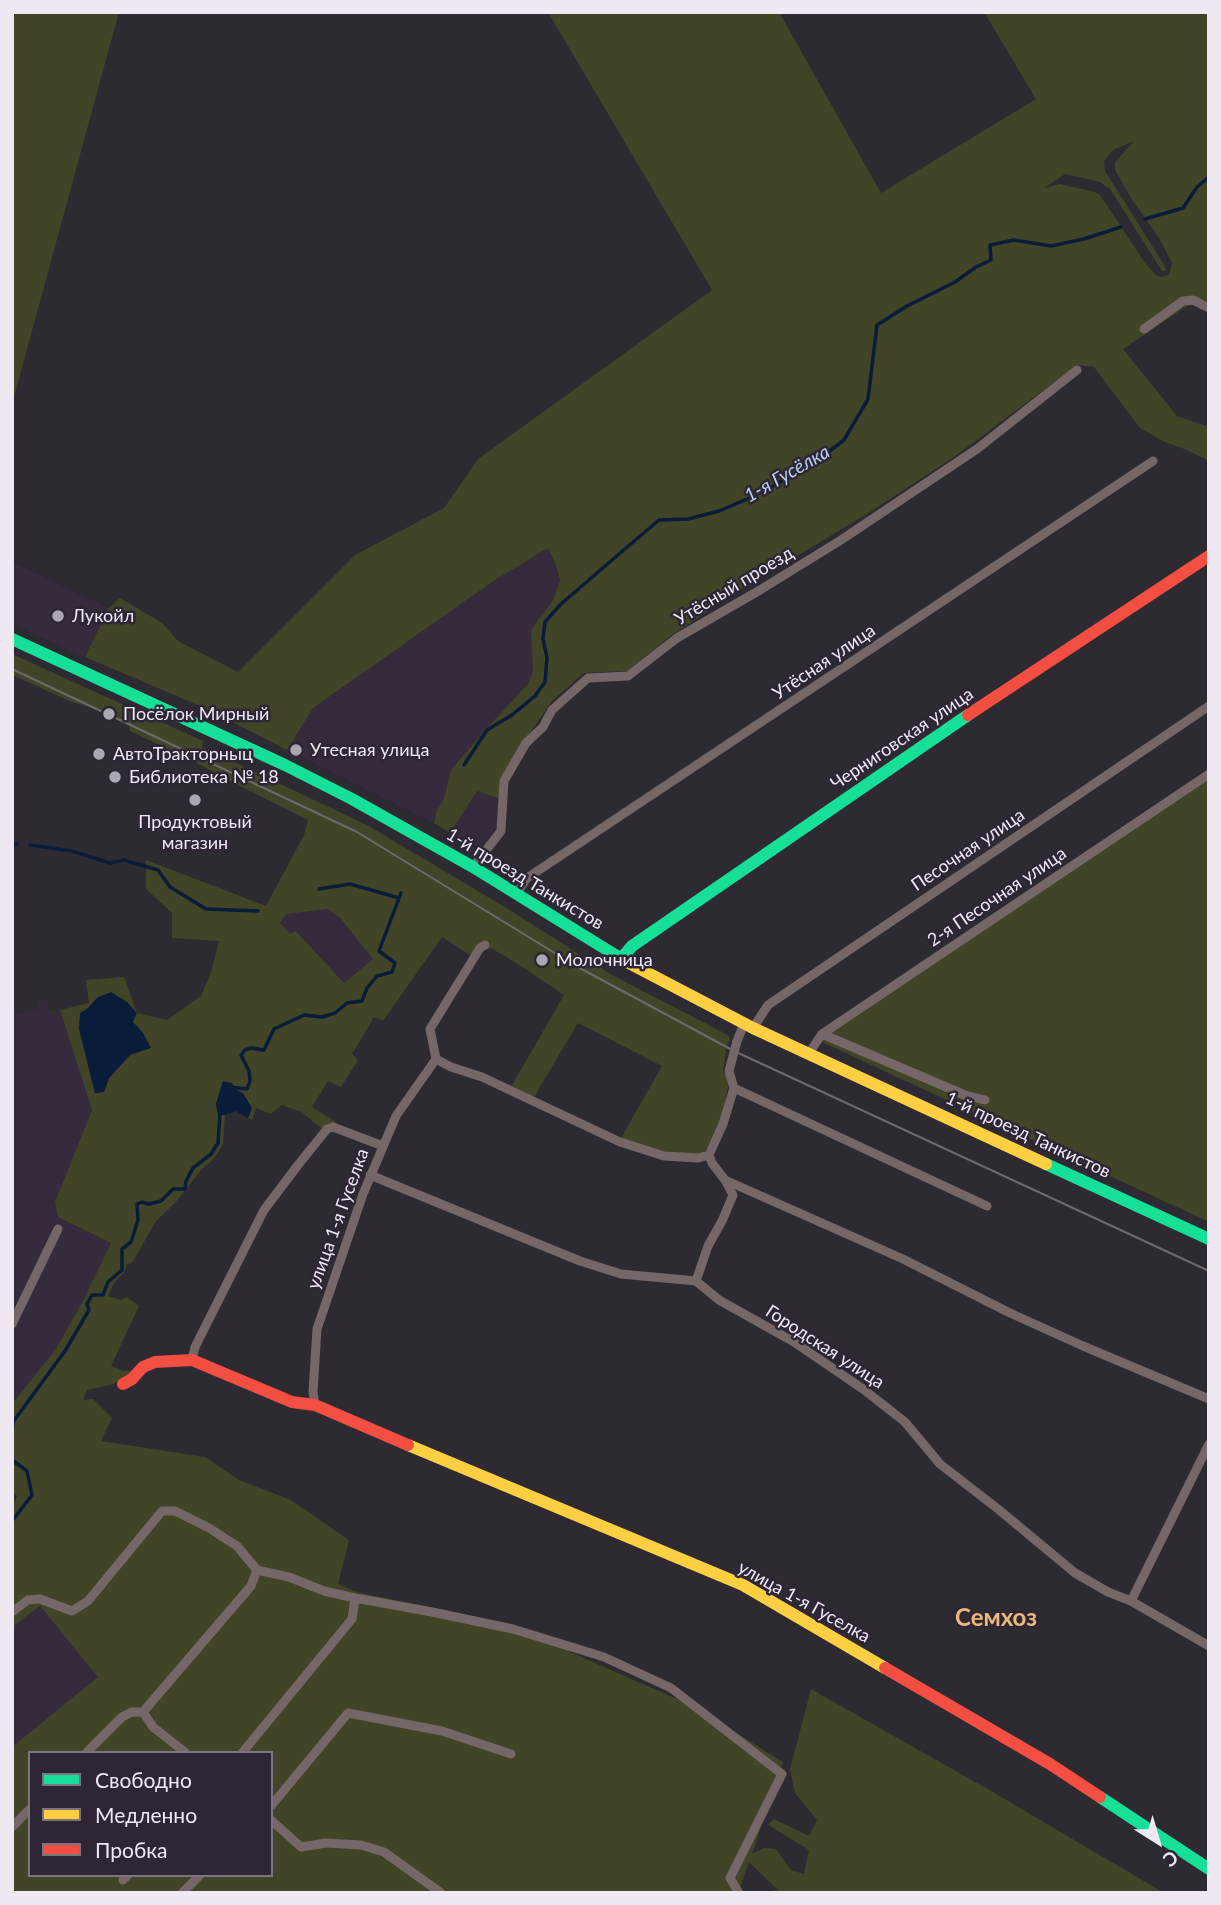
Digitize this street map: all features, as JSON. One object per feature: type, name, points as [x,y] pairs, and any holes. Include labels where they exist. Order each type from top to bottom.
[{"type":"street","points":[[1144,329],[1183,301],[1193,300],[1209,308]]},
{"type":"street","name":"Утёсный проезд","points":[[473,867],[501,831],[504,781],[526,743],[542,727],[552,710],[588,678],[628,676],[677,638],[841,540],[977,449],[1077,370]]},
{"type":"street","name":"Утёсная улица","points":[[516,894],[527,878],[1153,461]]},
{"type":"street","name":"Черниговская улица","points":[[621,959],[632,946],[729,879],[959,721],[1209,555]]},
{"type":"street","name":"1-й проезд Танкистов","points":[[12,639],[333,789],[473,867],[621,959],[749,1026],[1209,1239]]},
{"type":"street","name":"Песочная улица","points":[[709,1155],[723,1124],[734,1088],[729,1071],[737,1041],[768,1005],[1209,706]]},
{"type":"street","name":"2-я Песочная улица","points":[[809,1054],[822,1034],[1209,774]]},
{"type":"street","points":[[370,1175],[580,1261],[621,1274],[696,1281],[708,1246],[733,1195],[709,1155],[698,1158],[664,1156],[620,1142],[482,1077],[436,1059],[430,1029],[480,948],[485,945]]},
{"type":"street","points":[[822,1034],[965,1095],[985,1100]]},
{"type":"street","name":"улица 1-я Гуселка","points":[[315,1405],[313,1392],[317,1329],[370,1175],[396,1116],[436,1059]]},
{"type":"street","points":[[734,1088],[987,1206]]},
{"type":"street","points":[[192,1360],[195,1347],[264,1210],[327,1129],[333,1127],[383,1146]]},
{"type":"street","points":[[725,1180],[903,1259],[1010,1313],[1209,1399]]},
{"type":"street","points":[[12,1324],[58,1229]]},
{"type":"street","name":"Городская улица","points":[[696,1281],[719,1300],[794,1342],[863,1389],[905,1422],[940,1464],[1075,1573],[1108,1592],[1131,1601],[1209,1646]]},
{"type":"street","name":"улица 1-я Гуселка","points":[[123,1384],[143,1367],[155,1362],[192,1360],[292,1402],[315,1405],[743,1585],[1050,1763],[1209,1869]]},
{"type":"street","points":[[1131,1601],[1209,1444]]},
{"type":"street","points":[[12,1612],[28,1600],[40,1600],[72,1611],[88,1601],[162,1511],[175,1511],[237,1546],[257,1570],[289,1577],[324,1591],[513,1629],[604,1657],[671,1688],[782,1774],[730,1878],[739,1893]]},
{"type":"street","points":[[88,1751],[122,1717],[132,1712],[143,1712],[251,1586],[257,1570]]},
{"type":"street","points":[[244,1751],[352,1619],[355,1598]]},
{"type":"street","points":[[143,1712],[153,1727],[183,1751]]},
{"type":"street","points":[[273,1804],[348,1713],[442,1731],[511,1754]]},
{"type":"street","points":[[12,1826],[28,1811]]},
{"type":"street","points":[[273,1822],[301,1847],[326,1843],[361,1845],[384,1852],[441,1893]]},
{"type":"street","points":[[182,1893],[198,1877]]},
{"type":"shaded area","points":[[548,548],[560,581],[553,600],[531,630],[533,670],[528,684],[451,770],[444,799],[437,810],[434,823],[287,750],[313,708],[495,580]]},
{"type":"shaded area","name":"Лукойл","points":[[12,562],[109,608],[85,657],[12,624]]},
{"type":"shaded area","points":[[477,790],[498,798],[499,830],[479,852],[450,833]]},
{"type":"shaded area","points":[[328,908],[340,918],[373,959],[344,983],[297,931],[290,934],[280,923],[286,914]]},
{"type":"shaded area","points":[[48,999],[50,1011],[60,1010],[92,1110],[55,1202],[58,1217],[111,1243],[55,1350],[12,1404],[12,1015],[38,1008],[37,1001]]},
{"type":"shaded area","points":[[40,1606],[99,1677],[12,1747],[12,1627]]},
{"type":"green space","points":[[12,12],[119,12],[12,404]]},
{"type":"green space","points":[[548,12],[779,12],[881,193],[1036,99],[984,12],[1209,12],[1209,304],[1202,299],[1187,306],[1123,349],[1177,416],[1209,427],[1209,461],[1140,428],[1094,367],[1077,365],[954,457],[870,512],[742,589],[672,635],[627,671],[584,673],[553,700],[524,741],[501,779],[498,798],[477,791],[450,833],[434,823],[437,810],[444,799],[451,770],[528,684],[533,671],[531,630],[553,600],[560,581],[548,548],[495,580],[313,708],[287,750],[205,708],[85,657],[109,608],[120,598],[162,623],[178,641],[238,672],[355,555],[444,508],[478,459],[712,290]],"holes":[[[1134,141],[1115,162],[1115,170],[1172,263],[1169,275],[1156,275],[1145,263],[1100,195],[1060,184],[1044,188],[1065,174],[1100,182],[1110,189],[1162,271],[1165,271],[1166,268],[1105,171],[1104,161],[1113,150]]]},
{"type":"green space","points":[[12,654],[203,741],[202,747],[367,825],[612,975],[728,1035],[730,1039],[723,1072],[729,1078],[726,1099],[720,1123],[706,1150],[696,1156],[665,1153],[621,1138],[662,1066],[578,1023],[534,1097],[511,1087],[564,995],[491,948],[470,955],[442,937],[383,1021],[374,1017],[352,1054],[358,1060],[341,1087],[328,1081],[312,1107],[336,1122],[327,1124],[322,1129],[302,1112],[282,1105],[271,1114],[256,1108],[252,1120],[248,1118],[252,1108],[233,1086],[223,1081],[216,1104],[220,1115],[225,1115],[223,1144],[214,1159],[156,1221],[132,1263],[127,1264],[108,1296],[121,1300],[127,1297],[139,1306],[111,1366],[123,1371],[135,1370],[126,1378],[110,1385],[87,1390],[83,1400],[93,1399],[112,1418],[101,1441],[205,1457],[239,1480],[291,1500],[349,1540],[338,1584],[360,1593],[511,1626],[695,1707],[783,1762],[752,1854],[764,1848],[776,1849],[791,1870],[804,1874],[809,1850],[768,1825],[774,1819],[809,1836],[817,1820],[795,1793],[790,1769],[811,1689],[1164,1893],[756,1893],[778,1890],[749,1862],[738,1893],[12,1893],[12,1747],[98,1677],[40,1606],[12,1627],[12,1505],[17,1497],[12,1491],[12,1404],[55,1350],[111,1243],[58,1217],[55,1202],[92,1110],[60,1010],[89,1003],[86,980],[124,977],[137,1013],[167,1020],[201,996],[219,941],[172,938],[172,913],[146,889],[146,860],[266,906],[304,835],[308,820],[130,731],[130,726],[90,707],[72,702],[12,675]],"holes":[[[328,909],[340,918],[373,959],[344,983],[296,931],[290,934],[280,923],[286,914]],[[98,997],[133,1022],[143,1033],[130,1055],[109,1078],[104,1092],[95,1093],[86,1055],[88,1008]]]},
{"type":"green space","points":[[1209,778],[1209,1222],[824,1043],[822,1036]]},
{"type":"water","points":[[111,992],[127,1002],[137,1013],[133,1022],[151,1048],[130,1055],[109,1078],[104,1092],[95,1093],[79,1029],[80,1013],[98,997]]},
{"type":"water","points":[[223,1081],[232,1083],[235,1089],[243,1093],[252,1108],[248,1118],[236,1111],[218,1115],[216,1104]]},
{"type":"waterway","name":"1-я Гусёлка","points":[[1145,219],[1183,208],[1197,187],[1209,177]]},
{"type":"waterway","name":"1-я Гусёлка","points":[[464,765],[487,730],[512,715],[535,696],[545,682],[545,622],[561,604],[626,548],[659,520],[688,519],[719,511],[752,497],[810,466],[844,440],[868,399],[877,325],[991,260],[990,245],[1014,240],[1051,246],[1121,227]]},
{"type":"waterway","points":[[12,845],[17,844]]},
{"type":"waterway","points":[[30,845],[72,851],[110,863],[124,860],[158,870],[170,887],[206,909],[258,911]]},
{"type":"waterway","points":[[319,889],[350,884],[399,898]]},
{"type":"waterway","name":"1-я Гусёлка","points":[[229,1087],[247,1089],[249,1071],[241,1055],[251,1048],[264,1050],[274,1029],[304,1015],[322,1017],[335,1013],[347,1003],[362,1001],[367,988],[377,976],[392,972],[395,963],[379,951],[401,893]]},
{"type":"waterway","name":"1-я Гусёлка","points":[[12,1436],[13,1422],[65,1351],[89,1310],[87,1304],[92,1295],[103,1295],[108,1282],[122,1270],[122,1249],[131,1242],[138,1220],[137,1204],[161,1201],[173,1189],[185,1189],[193,1168],[211,1154],[218,1143],[220,1112]]},
{"type":"waterway","name":"1-я Гусёлка","points":[[12,1460],[27,1471],[32,1495],[12,1521]]},
{"type":"tram line","points":[[12,669],[357,832],[576,966],[734,1051],[1209,1271]]},
{"type":"traffic: fast","points":[[12,639],[285,765],[352,799],[473,867],[625,961]]},
{"type":"traffic: fast","points":[[621,959],[632,946],[968,715]]},
{"type":"traffic: fast","points":[[1046,1164],[1209,1239]]},
{"type":"traffic: fast","points":[[1100,1797],[1209,1869]]},
{"type":"traffic: slow","points":[[625,961],[753,1028],[1046,1164]]},
{"type":"traffic: slow","points":[[408,1445],[743,1585],[885,1668]]},
{"type":"traffic: jam","points":[[968,715],[1209,556]]},
{"type":"traffic: jam","points":[[123,1384],[143,1367],[155,1362],[192,1360],[292,1402],[315,1405],[408,1445]]},
{"type":"traffic: jam","points":[[885,1668],[1050,1764],[1100,1797]]},
{"type":"place","name":"Лукойл","points":[[58,616]]},
{"type":"place","name":"Посёлок Мирный","points":[[109,714]]},
{"type":"place","name":"Утесная улица","points":[[296,750]]},
{"type":"place","name":"АвтоТракторныц","points":[[99,754]]},
{"type":"place","name":"Библиотека № 18","points":[[115,777]]},
{"type":"place","name":"Продуктовый магазин","points":[[195,800]]},
{"type":"place","name":"Молочница","points":[[542,960]]},
{"type":"district","name":"Семхоз","points":[[996,1618]]}]
